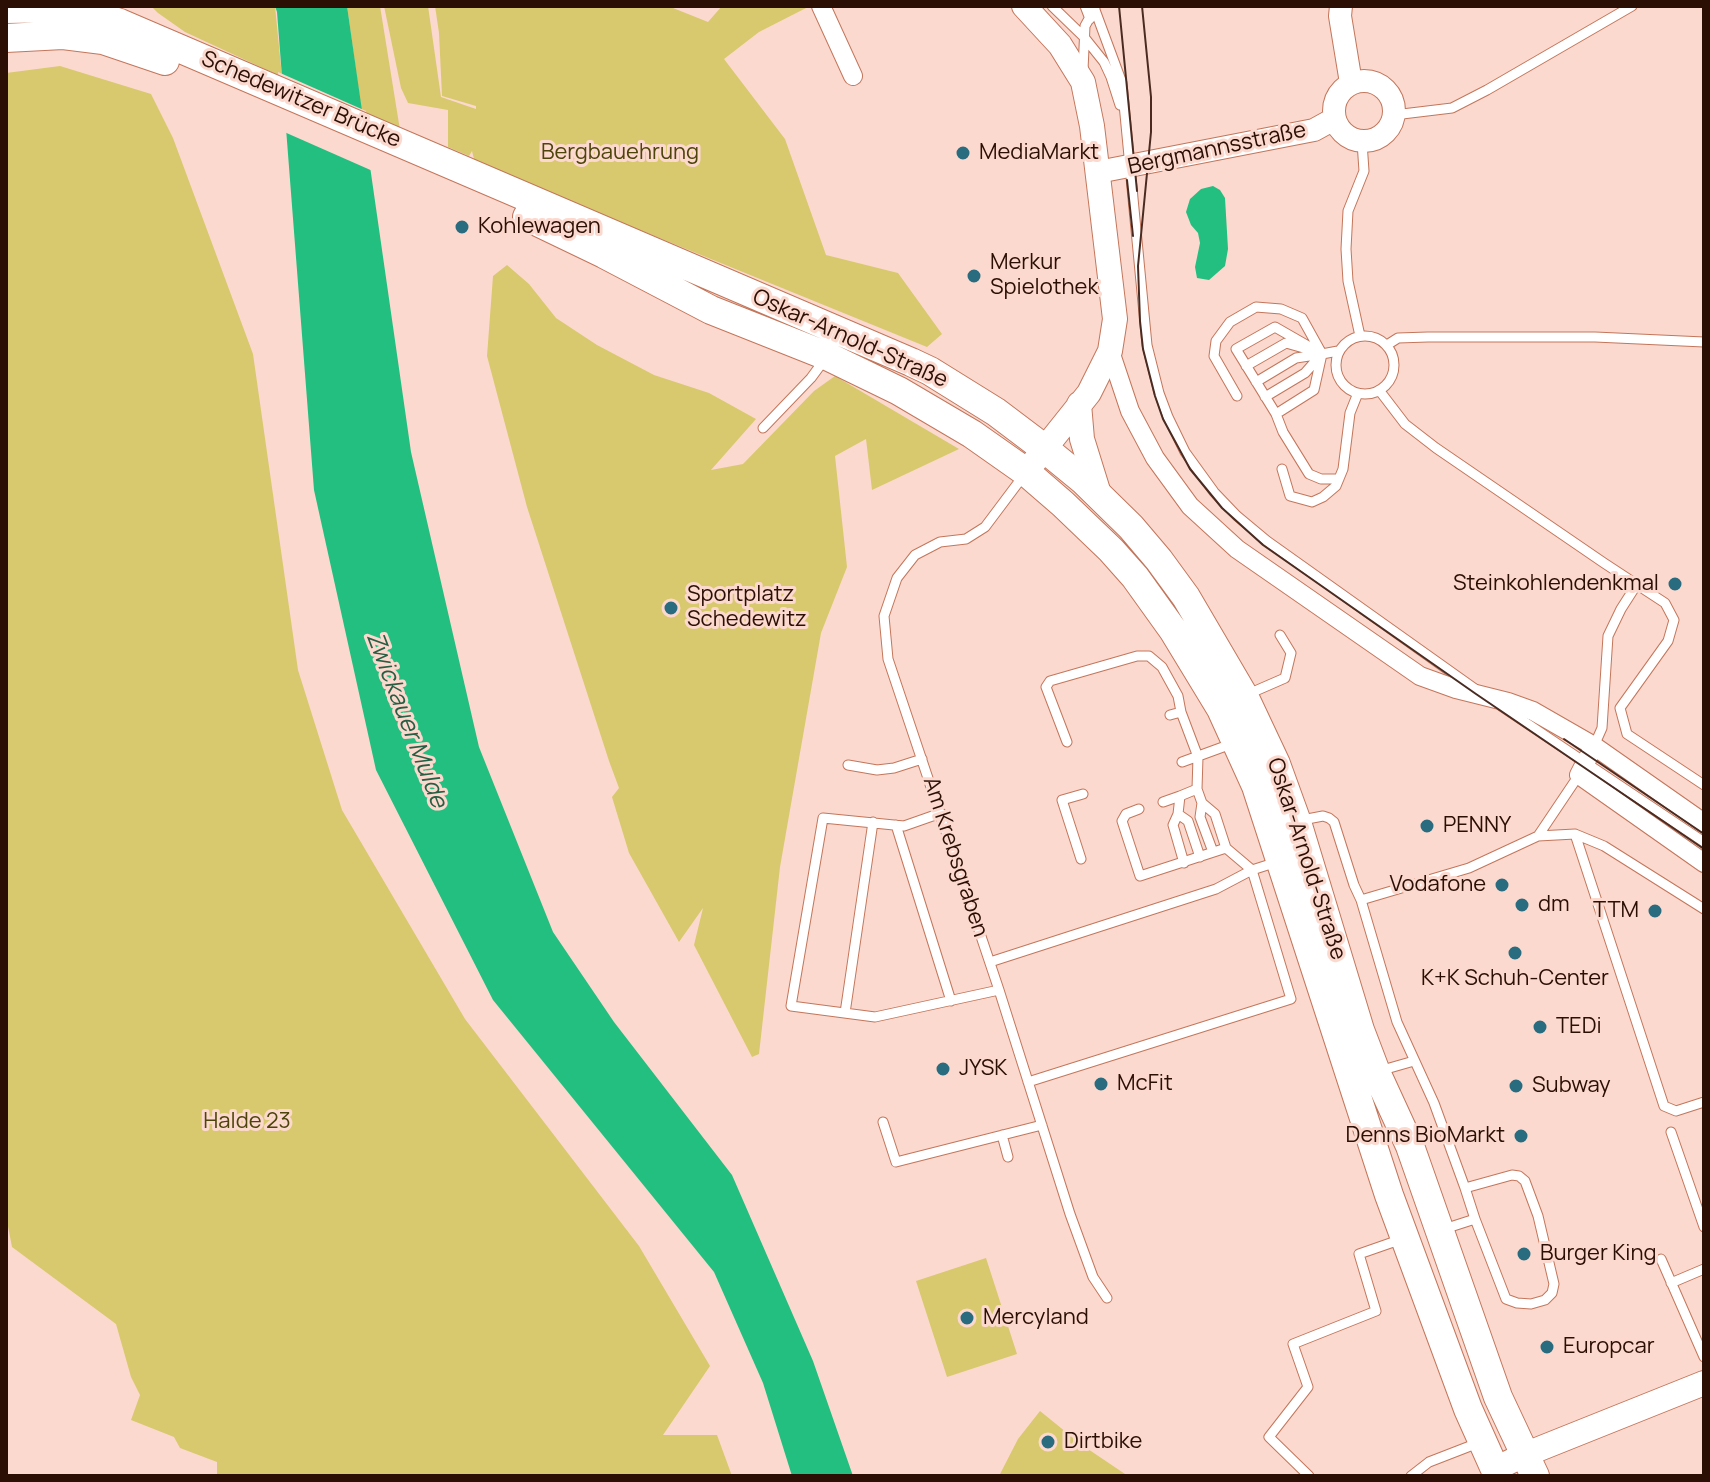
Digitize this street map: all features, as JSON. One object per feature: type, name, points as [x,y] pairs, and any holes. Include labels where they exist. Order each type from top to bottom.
[{"type":"main road","points":[[129,6],[157,38]]},
{"type":"main road","points":[[1024,6],[1060,45],[1083,82],[1092,126],[1115,319],[1110,351],[1089,393],[1026,472]]},
{"type":"main road","points":[[6,9],[50,17],[103,40],[202,67]]},
{"type":"main road","name":"Schedewitzer Brücke","points":[[50,17],[94,15],[157,38],[202,67],[443,171]]},
{"type":"main road","points":[[6,38],[50,17]]},
{"type":"main road","name":"Oskar-Arnold-Straße","points":[[443,171],[711,310],[827,356],[899,391],[972,434],[1026,472],[1111,550],[1135,577],[1173,630],[1221,709],[1256,786],[1389,1195],[1481,1442],[1496,1473]]},
{"type":"main road","name":"Oskar-Arnold-Straße","points":[[443,171],[930,371],[996,412],[1045,449],[1131,527],[1159,560],[1186,597],[1244,696],[1276,764],[1297,822],[1360,1030],[1410,1146],[1498,1397],[1530,1466]]},
{"type":"main road","points":[[1079,404],[1082,439],[1100,497]]},
{"type":"main road","points":[[1496,1473],[1530,1466],[1704,1383]]},
{"type":"street","points":[[821,6],[853,76]]},
{"type":"street","points":[[1341,6],[1351,83],[1376,83],[1393,102],[1394,115],[1383,135],[1362,142]]},
{"type":"street","name":"Bergmannsstraße","points":[[1351,83],[1340,92],[1334,105],[1334,119],[1349,138],[1362,142]]},
{"type":"street","name":"Bergmannsstraße","points":[[1098,172],[1314,130],[1334,119]]},
{"type":"street","points":[[1110,351],[1130,411],[1155,458],[1190,506],[1237,549],[1420,676],[1533,711],[1704,863]]},
{"type":"street","points":[[1586,761],[1704,823]]},
{"type":"lane","points":[[1052,6],[1084,37],[1108,69],[1126,119]]},
{"type":"lane","points":[[1394,115],[1452,108],[1632,6]]},
{"type":"lane","points":[[1083,82],[1085,26],[1091,10]]},
{"type":"lane","points":[[1091,10],[1122,83],[1144,321],[1152,370],[1176,436],[1199,473],[1225,504],[1267,541],[1489,698]]},
{"type":"lane","points":[[1360,336],[1348,281],[1346,249],[1348,211],[1364,171],[1362,142]]},
{"type":"lane","points":[[1237,396],[1214,356],[1216,341],[1230,322],[1256,307],[1281,309],[1302,318],[1322,354],[1314,390],[1276,414]]},
{"type":"lane","points":[[1322,354],[1275,327],[1236,349],[1309,474],[1321,479],[1339,479]]},
{"type":"lane","points":[[1360,336],[1375,337],[1387,345],[1394,367],[1388,382],[1379,390],[1358,393],[1349,389],[1337,375],[1335,365],[1338,351],[1349,340],[1360,336]]},
{"type":"lane","points":[[1387,345],[1398,338],[1428,337],[1595,337],[1704,342]]},
{"type":"lane","points":[[1246,366],[1286,343],[1322,354]]},
{"type":"lane","points":[[1256,382],[1296,358],[1338,351]]},
{"type":"lane","points":[[1265,397],[1305,373],[1322,354]]},
{"type":"lane","points":[[763,428],[811,378],[827,356]]},
{"type":"lane","points":[[1379,390],[1405,424],[1436,448],[1665,603],[1674,620],[1668,641],[1620,708],[1627,734],[1704,785]]},
{"type":"lane","points":[[1282,469],[1290,496],[1312,502],[1336,486],[1343,469],[1350,413],[1358,393]]},
{"type":"lane","name":"Am Krebsgraben","points":[[1026,472],[985,527],[966,539],[940,542],[915,555],[897,578],[884,616],[888,659],[990,962],[1070,1214],[1093,1277],[1107,1298]]},
{"type":"lane","points":[[1538,836],[1586,761],[1602,728],[1608,636],[1637,584]]},
{"type":"lane","points":[[1244,696],[1285,678],[1291,653],[1280,635]]},
{"type":"lane","points":[[1067,742],[1046,687],[1050,681],[1137,656],[1149,656],[1162,667],[1178,696],[1176,714],[1198,757],[1197,789],[1202,803],[1200,817],[1213,852]]},
{"type":"lane","name":"Oskar-Arnold-Straße","points":[[1182,762],[1237,742]]},
{"type":"lane","points":[[848,765],[877,770],[922,759]]},
{"type":"lane","points":[[1586,761],[1704,842]]},
{"type":"lane","points":[[1163,802],[1197,789]]},
{"type":"lane","points":[[1081,859],[1062,800],[1083,794]]},
{"type":"lane","points":[[1180,796],[1173,825],[1184,863]]},
{"type":"lane","points":[[1028,1082],[1291,999],[1252,870],[1226,848],[1215,814],[1202,803]]},
{"type":"lane","points":[[1139,809],[1126,814],[1122,821],[1140,876],[1226,848]]},
{"type":"lane","points":[[941,813],[904,826],[823,818],[791,1006],[875,1017],[999,990]]},
{"type":"lane","points":[[1178,814],[1188,821],[1200,857]]},
{"type":"lane","points":[[1297,822],[1323,816],[1334,822],[1397,1022],[1434,1103],[1475,1219],[1506,1299],[1531,1304],[1545,1300],[1552,1293],[1554,1284],[1538,1216],[1525,1181],[1512,1175],[1465,1188]]},
{"type":"lane","points":[[845,1013],[873,822]]},
{"type":"lane","points":[[896,825],[951,1001]]},
{"type":"lane","points":[[1361,900],[1469,868],[1538,836],[1575,834],[1604,846],[1704,909]]},
{"type":"lane","points":[[1575,834],[1664,1106],[1676,1111],[1704,1102]]},
{"type":"lane","points":[[990,962],[1216,889],[1252,870],[1281,861]]},
{"type":"lane","points":[[1376,1072],[1414,1061]]},
{"type":"lane","points":[[883,1122],[896,1162],[1042,1125]]},
{"type":"lane","points":[[1671,1132],[1704,1227]]},
{"type":"lane","points":[[1002,1135],[1008,1157]]},
{"type":"lane","points":[[1675,1176],[1685,1171]]},
{"type":"lane","points":[[1441,1230],[1475,1219]]},
{"type":"lane","points":[[1309,1476],[1269,1437],[1308,1387],[1293,1344],[1376,1311],[1359,1254],[1405,1239]]},
{"type":"lane","points":[[1661,1259],[1704,1357]]},
{"type":"lane","points":[[1671,1283],[1704,1269]]},
{"type":"lane","points":[[1411,1476],[1429,1462],[1481,1442]]},
{"type":"green space","points":[[151,6],[275,6],[282,77],[185,32]]},
{"type":"green space","points":[[347,6],[380,6],[400,130],[362,114]]},
{"type":"green space","name":"Bergbauehrung","points":[[384,6],[428,6],[441,97],[476,109],[476,106],[442,96],[435,6],[668,6],[708,22],[722,6],[810,6],[759,32],[724,59],[785,139],[826,255],[898,273],[942,334],[927,347],[475,163],[472,151],[469,156],[448,147],[448,110],[408,103],[401,88]]},
{"type":"green space","name":"Halde 23","points":[[60,66],[151,94],[173,138],[253,354],[298,670],[342,810],[465,1019],[639,1246],[710,1366],[663,1435],[717,1435],[732,1476],[217,1476],[217,1462],[180,1448],[174,1437],[131,1420],[140,1395],[131,1377],[116,1324],[12,1247],[6,1216],[6,73]]},
{"type":"green space","points":[[507,265],[529,284],[556,318],[597,345],[654,375],[709,393],[756,419],[711,470],[743,464],[814,391],[835,376],[959,449],[872,490],[866,439],[835,456],[847,567],[821,633],[780,867],[759,1054],[752,1057],[694,945],[703,908],[679,942],[629,853],[612,797],[619,788],[527,507],[487,356],[493,276]]},
{"type":"green space","name":"Mercyland","points":[[986,1258],[1017,1354],[947,1377],[916,1281]]},
{"type":"green space","name":"Dirtbike","points":[[1040,1411],[1128,1476],[999,1476],[1018,1439]]},
{"type":"water","name":"Zwickauer Mulde","points":[[275,6],[347,6],[411,452],[479,747],[553,932],[614,1022],[732,1175],[813,1361],[853,1476],[792,1476],[763,1383],[714,1272],[493,1000],[376,770],[314,490]]},
{"type":"water","points":[[1213,186],[1225,198],[1228,249],[1225,266],[1209,280],[1197,278],[1195,267],[1200,243],[1186,212],[1190,199],[1201,189]]},
{"type":"pier","points":[[278,72],[366,111],[375,172],[282,131]]},
{"type":"tram line","points":[[1119,6],[1137,191]]},
{"type":"tram line","points":[[1142,6],[1151,97],[1151,132],[1138,266],[1140,321],[1143,349],[1155,396],[1163,419],[1190,469],[1222,508],[1263,545],[1704,849]]},
{"type":"tram line","points":[[1127,180],[1133,236]]},
{"type":"tram line","points":[[1564,739],[1704,834]]},
{"type":"place","name":"MediaMarkt","points":[[963,153]]},
{"type":"place","name":"Kohlewagen","points":[[462,227]]},
{"type":"place","name":"Merkur Spielothek","points":[[974,276]]},
{"type":"place","name":"Steinkohlendenkmal","points":[[1675,584]]},
{"type":"place","name":"Sportplatz Schedewitz","points":[[671,608]]},
{"type":"place","name":"PENNY","points":[[1427,826]]},
{"type":"place","name":"Vodafone","points":[[1502,885]]},
{"type":"place","name":"dm","points":[[1522,905]]},
{"type":"place","name":"TTM","points":[[1655,911]]},
{"type":"place","name":"K+K Schuh-Center","points":[[1515,953]]},
{"type":"place","name":"TEDi","points":[[1540,1027]]},
{"type":"place","name":"JYSK","points":[[943,1069]]},
{"type":"place","name":"McFit","points":[[1101,1084]]},
{"type":"place","name":"Subway","points":[[1516,1086]]},
{"type":"place","name":"Denns BioMarkt","points":[[1521,1136]]},
{"type":"place","name":"Burger King","points":[[1524,1254]]},
{"type":"place","name":"Mercyland","points":[[967,1318]]},
{"type":"place","name":"Europcar","points":[[1547,1347]]},
{"type":"place","name":"Dirtbike","points":[[1048,1442]]}]
